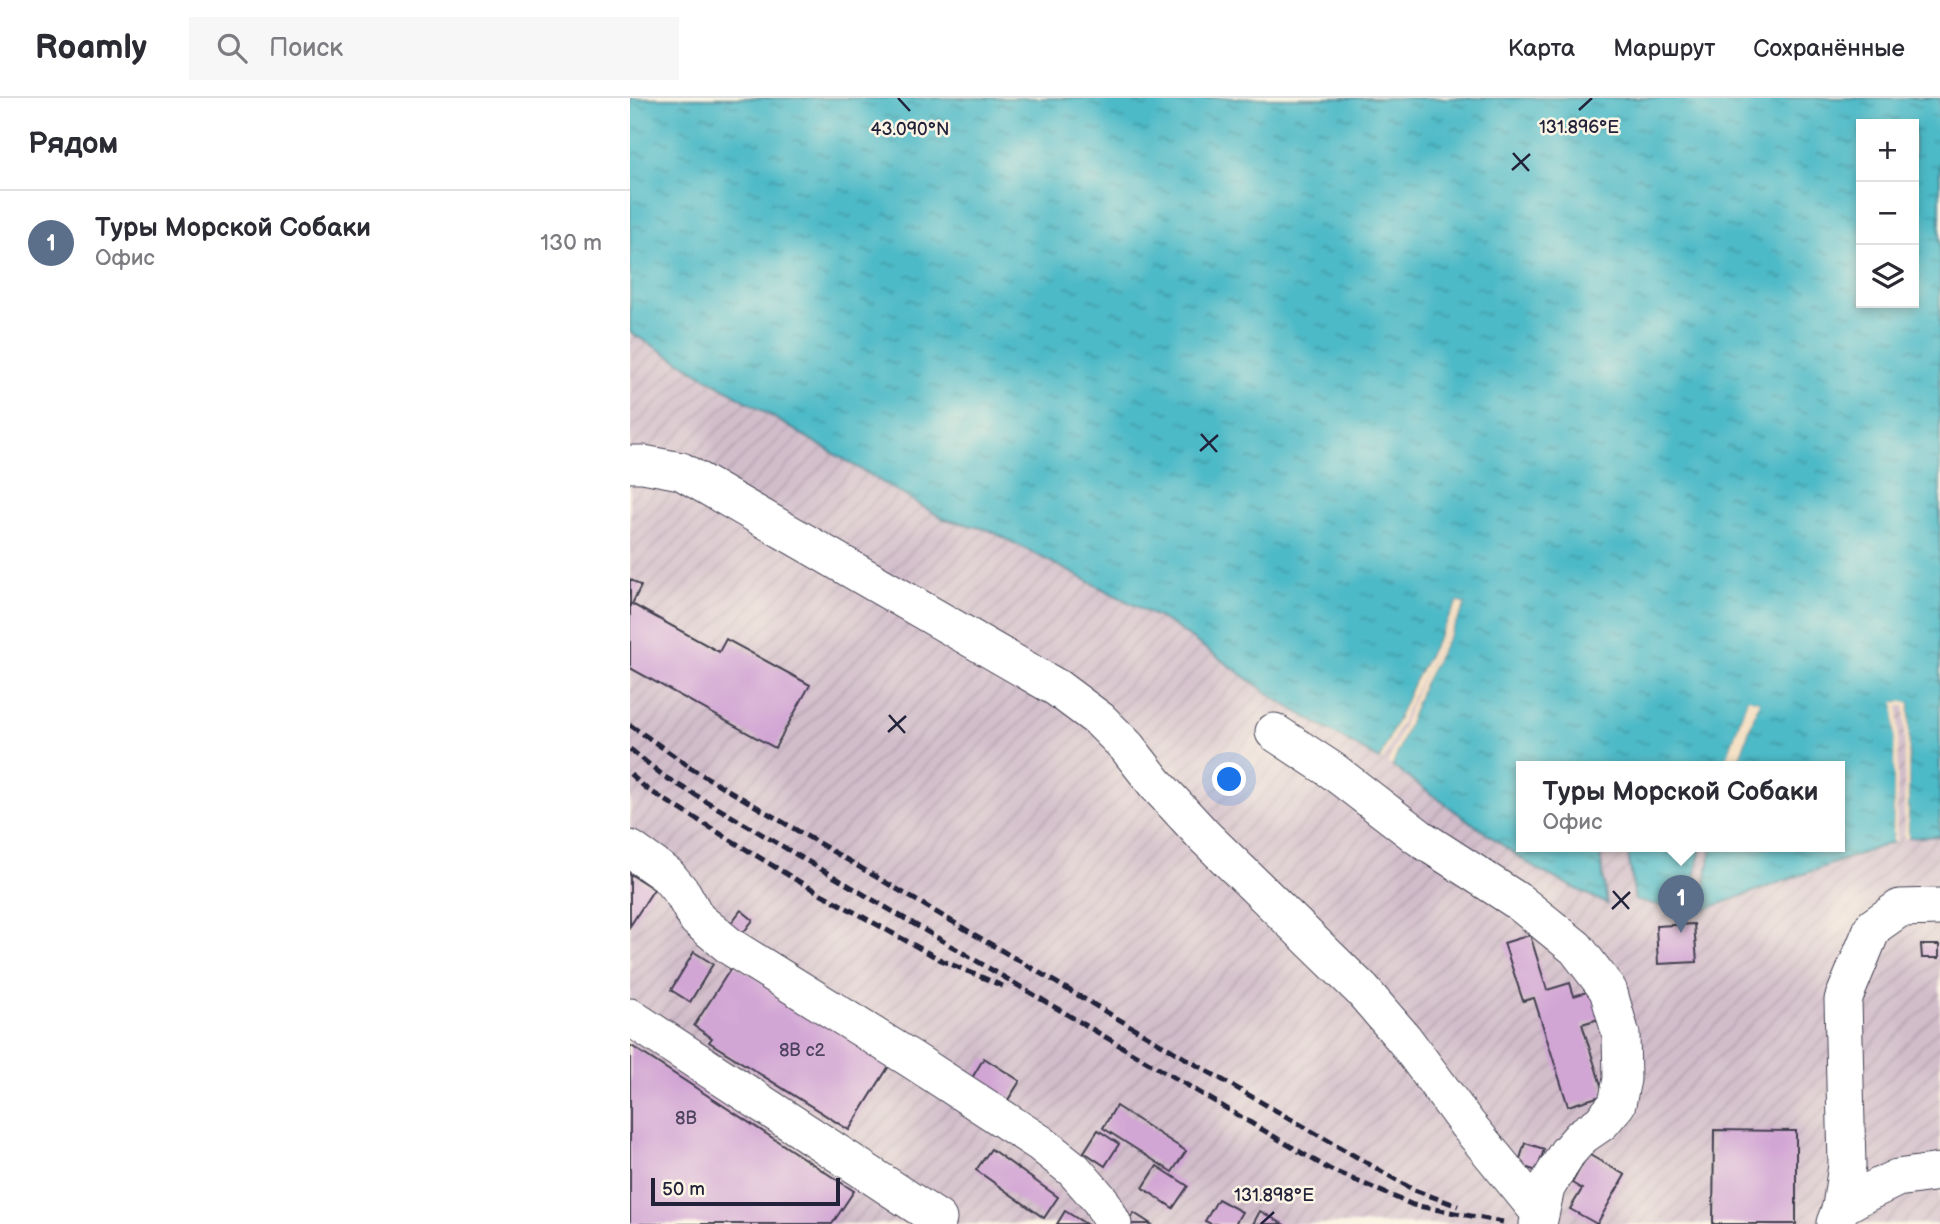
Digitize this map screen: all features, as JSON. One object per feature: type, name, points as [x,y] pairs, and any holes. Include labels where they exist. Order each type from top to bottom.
[{"type":"lane","points":[[630,464],[681,471],[1057,688],[1100,720],[1127,747],[1155,783],[1205,838],[1362,990],[1404,1039],[1539,1219]]},
{"type":"lane","points":[[1274,732],[1333,771],[1420,838],[1519,902],[1576,948],[1608,990],[1621,1035],[1622,1079],[1616,1104],[1601,1123],[1582,1136],[1567,1153],[1546,1188],[1539,1219]]},
{"type":"lane","points":[[630,849],[667,875],[683,894],[697,919],[731,947],[911,1059],[1049,1150],[1074,1170],[1101,1201],[1113,1224]]},
{"type":"lane","points":[[1838,1216],[1847,1165],[1843,1000],[1873,927],[1900,908],[1940,907]]},
{"type":"lane","points":[[630,1017],[939,1222]]},
{"type":"lane","points":[[1838,1216],[1866,1193],[1897,1178],[1940,1172]]},
{"type":"shaded area","points":[[630,332],[944,519],[989,530],[1171,624],[1279,701],[1380,759],[1458,602],[1465,605],[1392,766],[1516,845],[1516,852],[1527,852],[1607,903],[1600,852],[1628,852],[1635,900],[1688,912],[1700,852],[1711,852],[1700,910],[1892,843],[1895,702],[1909,702],[1908,838],[1940,836],[1940,1224],[630,1224]]},
{"type":"water","points":[[630,98],[1940,98],[1940,836],[1908,838],[1909,703],[1896,702],[1893,842],[1700,911],[1711,852],[1845,852],[1845,761],[1738,761],[1759,701],[1748,699],[1726,761],[1516,761],[1516,852],[1600,852],[1607,904],[1536,869],[1392,766],[1423,684],[1465,605],[1458,602],[1415,681],[1380,760],[1279,701],[1171,624],[989,530],[944,519],[630,332]]},
{"type":"water","points":[[1628,852],[1700,852],[1688,912],[1635,900]]},
{"type":"pier","points":[[1458,602],[1465,605],[1423,684],[1392,766],[1388,764],[1420,683],[1460,607],[1419,683],[1383,761],[1380,760],[1415,681]]},
{"type":"pier","points":[[1748,698],[1759,701],[1738,761],[1734,761],[1754,704],[1750,703],[1729,761],[1726,761]]},
{"type":"pier","points":[[1895,702],[1909,702],[1908,838],[1904,839],[1905,706],[1899,706],[1896,842],[1893,842]]},
{"type":"building","points":[[630,579],[641,586],[632,604],[719,652],[726,639],[810,685],[775,748],[630,668]]},
{"type":"building","points":[[630,874],[654,889],[630,926]]},
{"type":"building","points":[[741,910],[753,920],[740,937],[728,927]]},
{"type":"building","points":[[1694,924],[1697,962],[1658,964],[1656,926]]},
{"type":"building","points":[[1530,935],[1547,990],[1570,983],[1574,996],[1593,990],[1602,1018],[1582,1024],[1604,1095],[1568,1106],[1534,998],[1523,1001],[1504,943]]},
{"type":"building","points":[[1921,945],[1939,945],[1939,958],[1922,958]]},
{"type":"building","points":[[694,952],[713,964],[690,1002],[671,990]]},
{"type":"building","points":[[733,965],[894,1058],[849,1130],[709,1042],[712,1038],[694,1026]]},
{"type":"building","points":[[630,1045],[854,1191],[832,1224],[630,1224]]},
{"type":"building","points":[[984,1058],[1020,1081],[1004,1106],[969,1083]]},
{"type":"building","points":[[1116,1106],[1186,1151],[1172,1172],[1103,1128]]},
{"type":"building","points":[[1098,1130],[1119,1144],[1105,1166],[1084,1152]]},
{"type":"building","points":[[1714,1130],[1796,1131],[1796,1224],[1713,1224]]},
{"type":"building","points":[[1525,1143],[1544,1149],[1537,1171],[1518,1165]]},
{"type":"building","points":[[991,1149],[1058,1197],[1044,1218],[976,1170]]},
{"type":"building","points":[[1588,1154],[1625,1175],[1597,1224],[1570,1209],[1582,1189],[1572,1183]]},
{"type":"building","points":[[1157,1166],[1188,1186],[1173,1208],[1143,1188]]},
{"type":"building","points":[[1218,1199],[1242,1212],[1235,1224],[1211,1224],[1205,1221]]},
{"type":"building","points":[[1065,1211],[1086,1224],[1057,1224]]},
{"type":"building","points":[[1260,1211],[1283,1224],[1253,1224]]},
{"type":"building","points":[[1134,1213],[1151,1224],[1126,1224]]},
{"type":"railway","points":[[630,725],[696,771]]},
{"type":"railway","points":[[630,749],[665,777],[1329,1169],[1413,1205],[1503,1222]]},
{"type":"railway","points":[[689,767],[1414,1190],[1458,1206]]},
{"type":"railway","points":[[630,774],[647,789],[798,881],[941,960],[1005,987]]},
{"type":"place","name":"Туры Морской Собаки","points":[[1681,933]]}]
